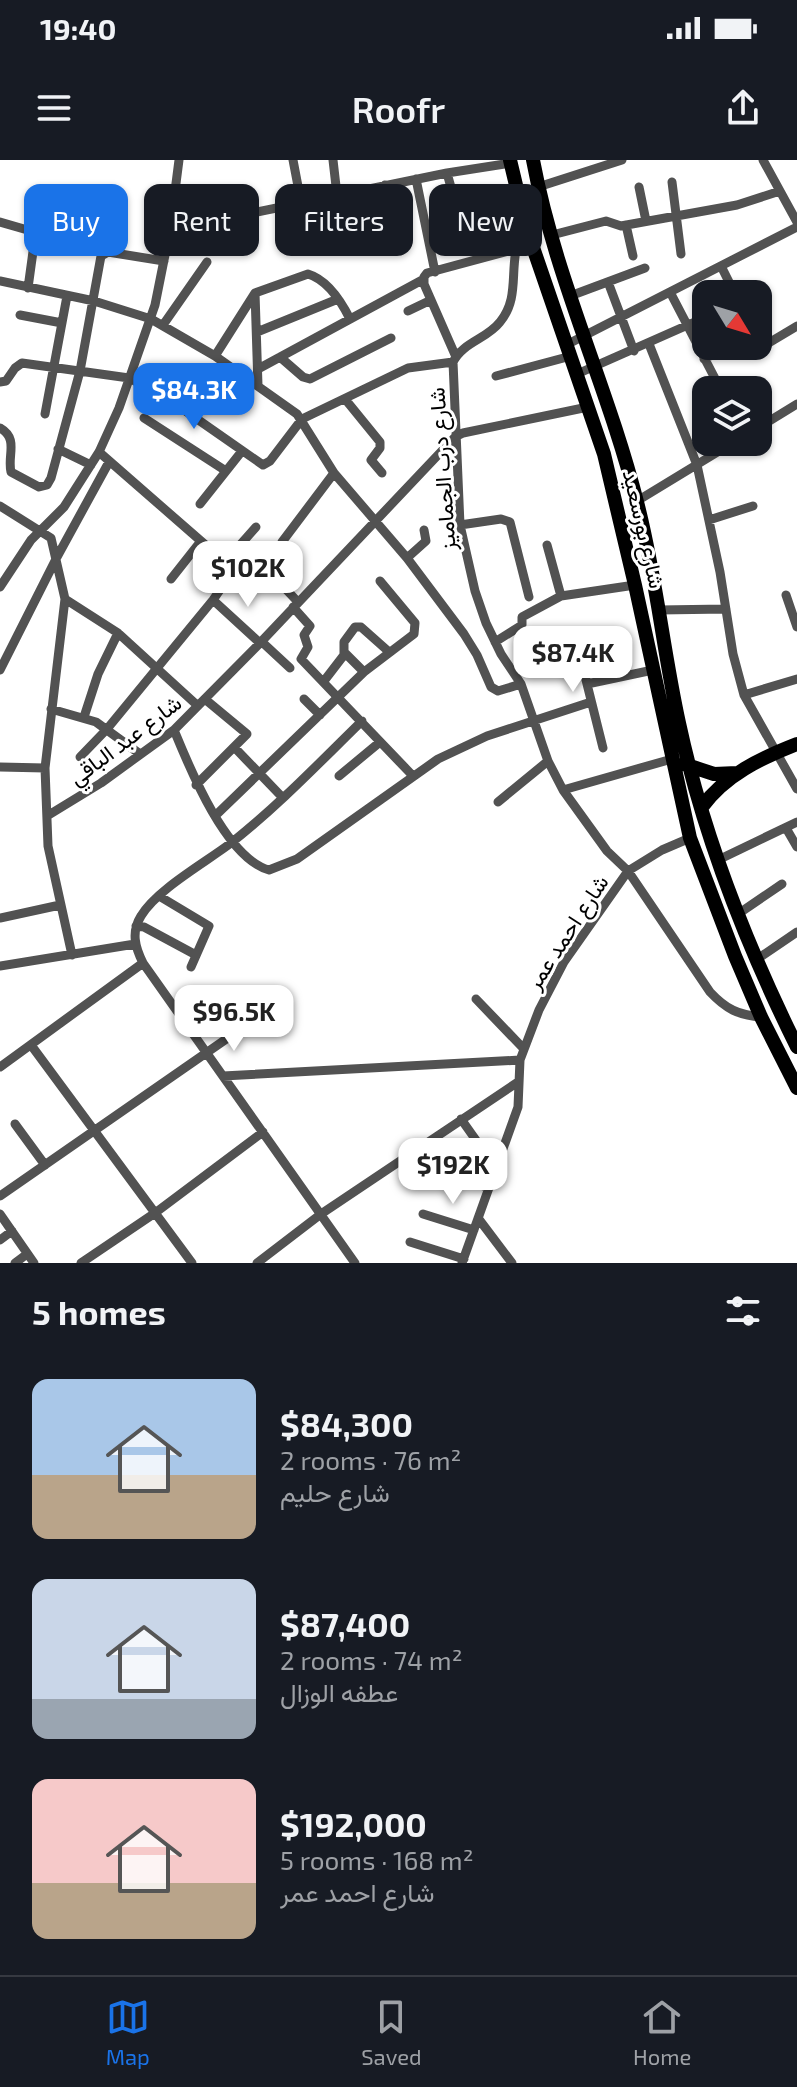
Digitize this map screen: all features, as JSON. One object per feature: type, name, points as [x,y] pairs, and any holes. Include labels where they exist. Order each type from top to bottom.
[{"type":"main road","name":"شارع بورسعيد","points":[[533,160],[537,184]]},
{"type":"main road","name":"شارع بورسعيد","points":[[510,161],[516,184]]},
{"type":"main road","name":"شارع بورسعيد","points":[[542,201],[582,337],[615,426],[637,501],[673,696],[702,807],[718,860],[756,960],[797,1047]]},
{"type":"main road","name":"شارع بورسعيد","points":[[536,256],[604,454],[690,838],[761,1017],[797,1088]]},
{"type":"main road","points":[[702,807],[718,787],[738,773],[797,744]]},
{"type":"main road","points":[[672,759],[714,774],[738,773]]},
{"type":"street","points":[[176,184],[179,160]]},
{"type":"street","points":[[293,160],[298,184]]},
{"type":"street","points":[[333,160],[336,184]]},
{"type":"street","points":[[542,186],[622,160]]},
{"type":"street","points":[[496,376],[570,350],[582,337],[797,224],[763,160]]},
{"type":"street","points":[[390,184],[510,161]]},
{"type":"street","points":[[447,173],[450,184]]},
{"type":"street","points":[[416,179],[435,272]]},
{"type":"street","points":[[672,182],[681,254]]},
{"type":"street","points":[[639,187],[646,221]]},
{"type":"street","points":[[552,235],[606,221],[626,225],[737,205],[780,191]]},
{"type":"street","points":[[0,222],[28,230],[35,237],[28,288]]},
{"type":"street","points":[[626,225],[633,256]]},
{"type":"street","points":[[0,428],[8,433],[12,442],[11,472],[39,487],[50,482],[80,371],[101,256],[105,253],[164,261]]},
{"type":"street","points":[[0,587],[31,540],[64,507],[99,452],[151,319],[165,256]]},
{"type":"street","points":[[258,369],[424,279],[427,273],[491,256]]},
{"type":"street","name":"شارع درب الجماميز","points":[[516,256],[515,284],[506,313],[486,336],[463,349],[454,359],[460,525],[475,591],[495,642],[521,684],[548,761],[563,790],[607,851],[628,871],[710,992],[722,1005],[738,1015],[761,1017]]},
{"type":"street","points":[[163,325],[207,262]]},
{"type":"street","points":[[721,266],[728,280]]},
{"type":"street","points":[[570,296],[645,268]]},
{"type":"street","points":[[215,356],[255,293],[308,274],[321,280],[350,319]]},
{"type":"street","points":[[0,382],[6,381],[22,363],[129,378],[164,396],[260,464],[270,461],[302,419],[408,368],[454,359],[424,279]]},
{"type":"street","points":[[0,281],[94,301],[151,319],[215,356],[302,419],[334,473],[407,558],[464,634],[491,687],[498,691],[521,684]]},
{"type":"street","points":[[608,282],[634,351]]},
{"type":"street","points":[[670,292],[692,336]]},
{"type":"street","points":[[255,293],[258,386]]},
{"type":"street","points":[[45,414],[67,296]]},
{"type":"street","points":[[257,332],[338,299]]},
{"type":"street","points":[[408,311],[431,300]]},
{"type":"street","points":[[20,315],[62,323]]},
{"type":"street","points":[[577,374],[692,324]]},
{"type":"street","points":[[772,341],[797,326]]},
{"type":"street","points":[[280,357],[303,377],[310,379],[391,338]]},
{"type":"street","points":[[649,344],[697,465],[733,654],[744,695],[797,789]]},
{"type":"street","points":[[345,399],[380,442],[380,448],[371,460],[382,473]]},
{"type":"street","points":[[772,419],[797,404]]},
{"type":"street","points":[[455,437],[588,407]]},
{"type":"street","points":[[144,418],[226,471]]},
{"type":"street","name":"شارع عبد الباقي","points":[[47,816],[101,783],[174,730],[455,437]]},
{"type":"street","points":[[58,449],[91,465]]},
{"type":"street","points":[[200,504],[242,451]]},
{"type":"street","points":[[80,757],[107,729],[231,574],[225,562],[99,452]]},
{"type":"street","points":[[637,501],[711,456]]},
{"type":"street","points":[[0,670],[109,462]]},
{"type":"street","points":[[282,542],[334,473]]},
{"type":"street","points":[[0,506],[51,538],[65,599],[45,768],[48,846],[72,955]]},
{"type":"street","points":[[709,520],[753,506]]},
{"type":"street","points":[[460,525],[501,519],[510,522],[529,597]]},
{"type":"street","points":[[225,562],[256,527]]},
{"type":"street","points":[[407,558],[426,541],[424,530]]},
{"type":"street","points":[[171,579],[201,541]]},
{"type":"street","points":[[547,545],[561,596]]},
{"type":"street","points":[[260,562],[311,627],[304,635],[308,647],[300,657],[413,776]]},
{"type":"street","points":[[215,816],[364,672],[414,634],[416,626],[380,581]]},
{"type":"street","points":[[495,642],[522,625],[522,617],[561,596],[635,585]]},
{"type":"street","points":[[786,595],[794,609],[797,627]]},
{"type":"street","points":[[65,599],[118,633],[202,703],[246,732],[235,748],[196,785]]},
{"type":"street","points":[[213,600],[290,668]]},
{"type":"street","points":[[659,610],[726,609]]},
{"type":"street","points":[[364,672],[345,653],[344,642],[357,626],[388,651]]},
{"type":"street","points":[[574,632],[603,748]]},
{"type":"street","points":[[84,717],[98,674],[118,633]]},
{"type":"street","points":[[324,681],[345,653]]},
{"type":"street","points":[[587,684],[653,670]]},
{"type":"street","points":[[744,695],[797,679]]},
{"type":"street","points":[[304,699],[320,715]]},
{"type":"street","points":[[174,730],[196,785],[232,842],[262,869],[269,870],[287,864],[345,827],[438,759],[487,736],[591,702]]},
{"type":"street","points":[[51,709],[84,717],[107,729],[140,754]]},
{"type":"street","points":[[355,1263],[143,963],[135,944],[136,926],[146,908],[283,798],[362,721]]},
{"type":"street","points":[[339,776],[380,742]]},
{"type":"street","points":[[235,748],[283,798]]},
{"type":"street","points":[[563,790],[672,759]]},
{"type":"street","points":[[498,802],[548,761]]},
{"type":"street","points":[[0,767],[45,768]]},
{"type":"street","points":[[718,860],[797,822]]},
{"type":"street","points":[[786,828],[797,847]]},
{"type":"street","name":"شارع احمد عمر","points":[[463,1261],[518,1107],[520,1060],[539,1010],[564,962],[628,871],[662,850],[690,838]]},
{"type":"street","points":[[738,914],[782,884]]},
{"type":"street","points":[[159,896],[209,926],[191,967]]},
{"type":"street","points":[[0,918],[60,905]]},
{"type":"street","points":[[136,926],[144,927],[196,955]]},
{"type":"street","points":[[756,960],[796,935]]},
{"type":"street","points":[[0,966],[135,944]]},
{"type":"street","points":[[0,1067],[143,963]]},
{"type":"street","points":[[476,999],[524,1049]]},
{"type":"street","points":[[0,1196],[245,1026]]},
{"type":"street","points":[[31,1045],[192,1263]]},
{"type":"street","points":[[223,1076],[520,1060]]},
{"type":"street","points":[[257,1263],[321,1214],[518,1082]]},
{"type":"street","points":[[461,1119],[478,1143]]},
{"type":"street","points":[[15,1124],[45,1165]]},
{"type":"street","points":[[81,1263],[155,1213],[263,1132]]},
{"type":"street","points":[[463,1178],[489,1188]]},
{"type":"street","points":[[0,1214],[31,1259],[15,1263]]},
{"type":"street","points":[[423,1214],[474,1230]]},
{"type":"street","points":[[478,1218],[512,1263]]},
{"type":"street","points":[[0,1240],[12,1231]]},
{"type":"street","points":[[410,1242],[463,1261]]}]
